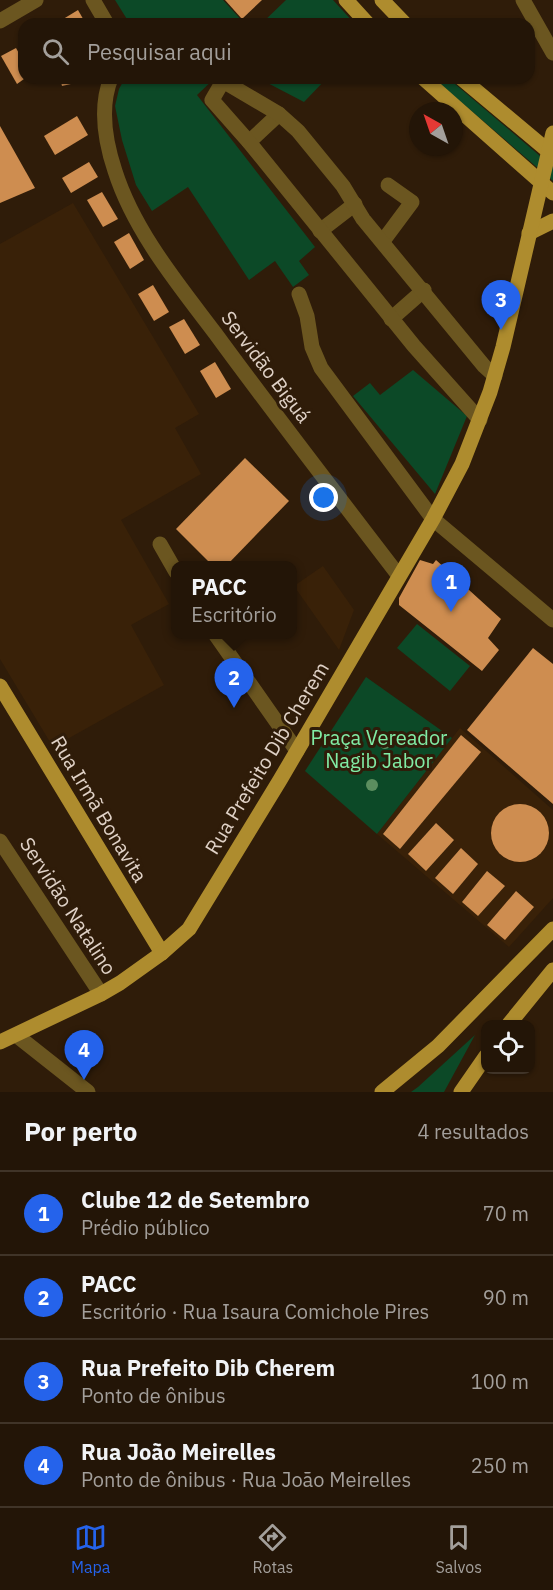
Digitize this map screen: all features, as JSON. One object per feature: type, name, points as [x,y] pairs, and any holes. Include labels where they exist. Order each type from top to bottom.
[{"type":"main road","points":[[346,0],[362,18]]},
{"type":"main road","points":[[382,0],[399,18]]},
{"type":"main road","points":[[430,84],[553,193]]},
{"type":"main road","points":[[468,84],[551,153]]},
{"type":"main road","points":[[523,131],[538,131],[553,122]]},
{"type":"main road","name":"Rua Prefeito Dib Cherem","points":[[0,1042],[101,994],[142,969],[189,928],[297,751],[433,519],[462,464],[495,376],[541,183],[551,153],[553,133]]},
{"type":"main road","points":[[529,233],[553,221]]},
{"type":"main road","name":"Rua Irmã Bonavita","points":[[0,686],[162,953]]},
{"type":"main road","points":[[382,1092],[438,1046],[553,929]]},
{"type":"main road","points":[[512,1020],[553,970]]},
{"type":"main road","points":[[461,1092],[481,1063]]},
{"type":"street","points":[[0,21],[36,0]]},
{"type":"street","points":[[93,0],[104,18]]},
{"type":"street","points":[[523,0],[533,18]]},
{"type":"street","points":[[535,21],[553,53]]},
{"type":"street","name":"Servidão Biguá","points":[[109,84],[103,108],[106,135],[115,172],[152,246],[179,286],[399,576]]},
{"type":"street","points":[[222,84],[212,100],[249,142],[392,319],[480,420]]},
{"type":"street","points":[[229,84],[279,114],[298,131],[343,186],[363,219],[424,290],[484,366],[495,376]]},
{"type":"street","points":[[249,142],[279,114]]},
{"type":"street","points":[[383,241],[411,202],[388,185]]},
{"type":"street","points":[[320,231],[354,204]]},
{"type":"street","points":[[392,319],[424,290]]},
{"type":"street","points":[[299,294],[307,316],[312,347],[321,368],[433,519],[553,620]]},
{"type":"street","points":[[160,544],[171,563]]},
{"type":"street","points":[[219,639],[297,751]]},
{"type":"street","name":"Servidão Natalino","points":[[0,841],[101,994]]},
{"type":"street","points":[[16,1035],[88,1092]]},
{"type":"shaded area","points":[[73,203],[199,414],[175,428],[201,474],[121,520],[169,604],[131,625],[164,685],[53,747],[0,659],[0,244]]},
{"type":"shaded area","points":[[323,566],[354,610],[339,650],[297,590],[297,584]]},
{"type":"shaded area","points":[[460,728],[553,810],[553,898],[509,947],[377,834]]},
{"type":"green space","points":[[115,0],[223,0],[240,18],[126,18]]},
{"type":"green space","points":[[286,0],[333,0],[350,18],[267,18]]},
{"type":"green space","points":[[122,84],[209,84],[197,95],[315,247],[299,261],[309,275],[293,287],[275,261],[249,280],[188,187],[152,211],[136,185],[122,140],[115,106]]},
{"type":"green space","points":[[270,84],[321,84],[304,102]]},
{"type":"green space","points":[[440,84],[455,84],[553,167],[553,181]]},
{"type":"green space","points":[[413,370],[467,416],[435,494],[353,396],[370,383],[380,395]]},
{"type":"green space","points":[[417,624],[470,666],[450,691],[397,648]]},
{"type":"green space","name":"Praça Vereador Nagib Jabor","points":[[366,677],[452,738],[377,834],[305,771]]},
{"type":"green space","points":[[475,1035],[444,1092],[411,1092],[418,1087]]},
{"type":"building","points":[[225,0],[262,0],[243,18]]},
{"type":"building","points":[[78,10],[83,18],[65,18]]},
{"type":"building","points":[[16,48],[18,52],[17,84],[1,56]]},
{"type":"building","points":[[77,116],[88,135],[55,155],[44,136]]},
{"type":"building","points":[[0,126],[35,188],[0,203]]},
{"type":"building","points":[[89,162],[98,177],[71,193],[62,178]]},
{"type":"building","points":[[102,192],[118,219],[103,227],[87,200]]},
{"type":"building","points":[[129,233],[144,260],[130,269],[114,242]]},
{"type":"building","points":[[153,285],[169,312],[154,321],[138,294]]},
{"type":"building","points":[[184,319],[200,345],[185,354],[169,327]]},
{"type":"building","points":[[215,362],[231,389],[216,398],[200,371]]},
{"type":"building","points":[[245,458],[289,501],[231,561],[208,561],[176,529]]},
{"type":"building","points":[[420,560],[433,564],[436,560],[501,619],[488,638],[499,650],[482,671],[399,605],[399,598]]},
{"type":"building","points":[[533,648],[553,664],[553,804],[467,730]]},
{"type":"building","points":[[461,735],[481,752],[400,849],[383,834]]},
{"type":"building","points":[[520,804],[531,806],[544,817],[549,833],[547,844],[536,857],[520,862],[509,860],[496,849],[491,833],[493,822],[504,809]]},
{"type":"building","points":[[436,823],[454,840],[426,871],[408,854]]},
{"type":"building","points":[[461,848],[478,864],[453,894],[435,878]]},
{"type":"building","points":[[487,871],[505,886],[478,916],[462,902]]},
{"type":"building","points":[[516,891],[534,907],[505,940],[487,925]]},
{"type":"place","name":"Rua Prefeito Dib Cherem","points":[[501,330]]},
{"type":"place","name":"Clube 12 de Setembro","points":[[451,612]]},
{"type":"place","name":"PACC","points":[[234,708]]},
{"type":"place","name":"Rua João Meirelles","points":[[84,1080]]}]
